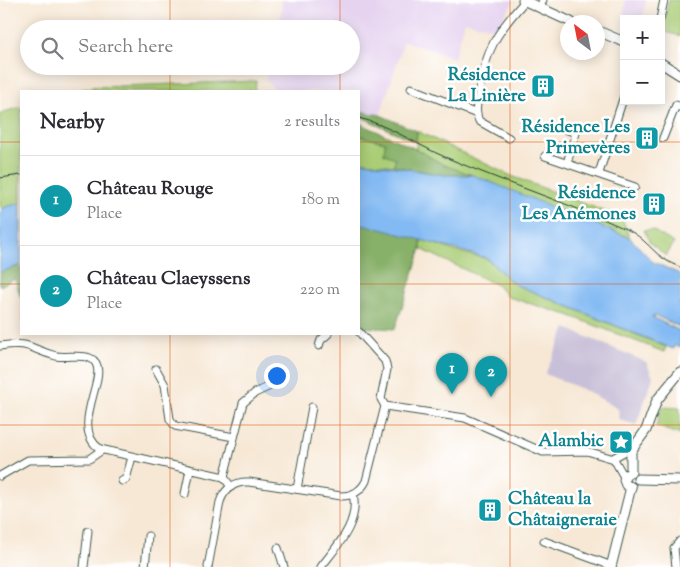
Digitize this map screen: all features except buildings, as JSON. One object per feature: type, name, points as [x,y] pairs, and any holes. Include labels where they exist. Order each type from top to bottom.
[{"type":"street","points":[[510,138],[481,123],[476,114],[481,76],[488,52],[504,23],[524,0],[541,4],[560,15]]},
{"type":"street","points":[[661,15],[664,0]]},
{"type":"street","points":[[605,34],[620,40]]},
{"type":"street","points":[[665,66],[680,75]]},
{"type":"street","points":[[411,88],[476,114]]},
{"type":"street","points":[[599,173],[621,105]]},
{"type":"street","points":[[663,138],[676,105],[680,107]]},
{"type":"street","points":[[562,128],[576,133],[567,163]]},
{"type":"street","points":[[545,156],[599,173],[635,187]]},
{"type":"street","points":[[208,567],[220,502],[230,487],[245,482],[341,496],[353,494],[362,488],[366,481],[385,406],[381,399],[386,369],[385,361],[360,333]]},
{"type":"street","points":[[319,346],[321,340],[327,335]]},
{"type":"street","points":[[0,346],[28,344],[56,356],[89,357],[94,361],[98,375],[87,427],[92,442],[102,450],[224,477]]},
{"type":"street","points":[[156,369],[165,385],[170,419],[175,426],[234,437]]},
{"type":"street","points":[[631,487],[624,483],[628,474],[630,454],[646,430],[658,400],[680,372]]},
{"type":"street","points":[[230,487],[224,477],[244,403],[255,392],[270,386]]},
{"type":"street","points":[[385,406],[465,418],[543,452],[587,451],[613,458],[628,474],[636,474],[638,479],[636,485],[631,487],[611,566],[544,541]]},
{"type":"street","points":[[297,489],[312,407]]},
{"type":"street","points":[[613,458],[634,447]]},
{"type":"street","points":[[0,476],[28,460],[89,459],[102,450]]},
{"type":"street","points":[[122,481],[126,479],[132,457]]},
{"type":"street","points":[[185,494],[190,470]]},
{"type":"street","points":[[638,479],[680,480]]},
{"type":"street","points":[[321,567],[350,524],[355,507],[353,494]]},
{"type":"street","points":[[84,567],[88,531]]},
{"type":"street","points":[[145,567],[148,536]]},
{"type":"street","points":[[676,567],[674,548],[680,542]]},
{"type":"street","points":[[278,548],[284,567]]},
{"type":"shaded area","points":[[282,0],[514,1],[496,29],[465,21],[454,58],[404,41],[380,115],[360,111],[360,90],[275,90],[266,80],[267,75],[360,75],[360,20],[280,20]]},
{"type":"shaded area","points":[[620,0],[646,0],[643,15],[623,15],[626,1]]},
{"type":"shaded area","points":[[566,328],[646,362],[653,377],[636,425],[620,420],[618,409],[589,392],[545,374]]},
{"type":"green space","points":[[669,0],[680,0],[680,36],[665,32],[665,18]]},
{"type":"green space","points":[[256,81],[255,90],[81,90],[92,87]]},
{"type":"green space","points":[[20,107],[20,203],[6,207],[3,210],[0,206],[0,113]]},
{"type":"green space","points":[[360,111],[380,115],[417,131],[416,142],[360,116]]},
{"type":"green space","points":[[360,123],[416,149],[444,165],[473,175],[443,175],[394,166],[395,158],[384,154],[385,142],[360,136]]},
{"type":"green space","points":[[417,131],[509,175],[622,218],[630,238],[444,165],[416,149]]},
{"type":"green space","points":[[360,136],[385,142],[395,158],[394,166],[360,161]]},
{"type":"green space","points":[[360,223],[421,239],[421,249],[395,329],[360,327]]},
{"type":"green space","points":[[644,230],[652,230],[674,243],[666,256],[650,243]]},
{"type":"green space","points":[[421,239],[455,251],[487,259],[514,284],[666,347],[664,352],[568,315],[508,297],[497,285],[421,249]]},
{"type":"green space","points":[[20,265],[20,295],[15,279],[0,286],[0,272]]},
{"type":"green space","points":[[662,407],[680,408],[680,435],[656,426]]},
{"type":"water","points":[[360,161],[443,175],[473,175],[630,238],[653,262],[680,274],[680,327],[656,316],[652,317],[680,331],[680,347],[675,345],[673,349],[514,284],[487,258],[360,223]]},
{"type":"water","points":[[20,203],[20,265],[0,272],[0,212],[5,207]]},
{"type":"tram line","points":[[360,118],[392,130],[445,157],[628,230],[664,259],[680,267]]},
{"type":"tram line","points":[[0,178],[20,175]]},
{"type":"place","name":"Résidence La Linière","points":[[543,86]]},
{"type":"place","name":"Résidence Les Primevères","points":[[647,138]]},
{"type":"place","name":"Résidence Les Anémones","points":[[654,204]]},
{"type":"place","name":"Château Rouge","points":[[452,394]]},
{"type":"place","name":"Château Claeyssens","points":[[491,397]]},
{"type":"place","name":"Alambic","points":[[621,442]]},
{"type":"place","name":"Château la Châtaigneraie","points":[[490,510]]}]
